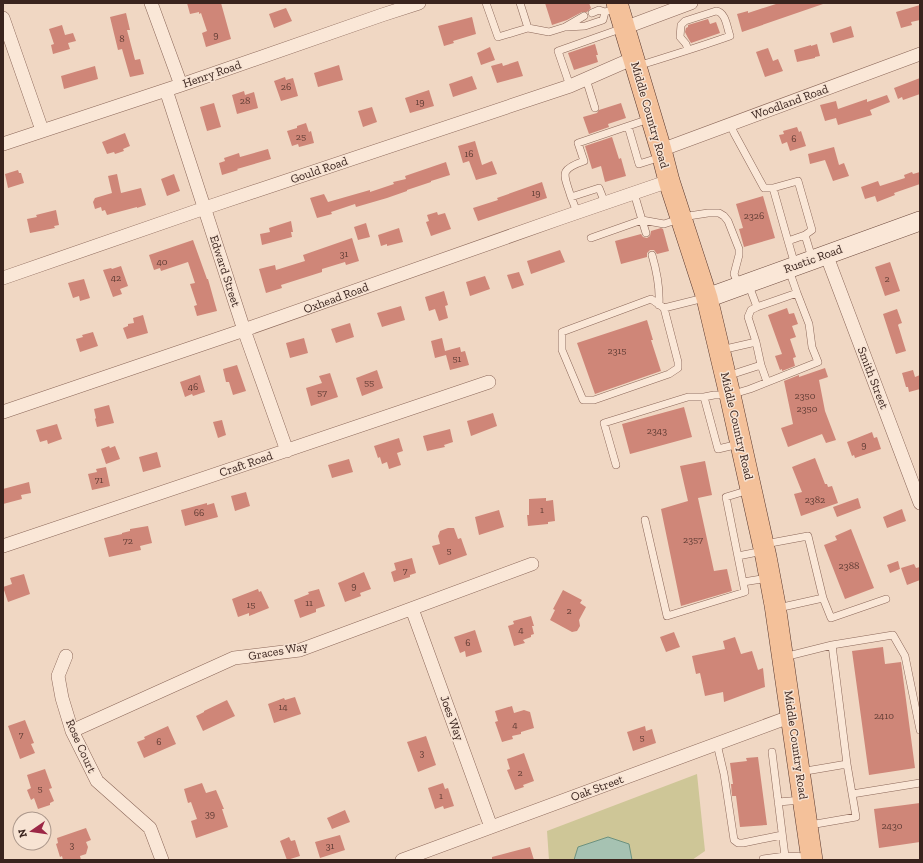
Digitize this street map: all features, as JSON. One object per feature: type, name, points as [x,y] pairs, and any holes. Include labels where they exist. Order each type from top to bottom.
[{"type":"main road","name":"Middle Country Road","points":[[613,8],[639,61],[651,118],[669,181],[707,298],[764,547],[776,609],[812,859]]},
{"type":"street","points":[[151,3],[181,85]]},
{"type":"street","name":"Henry Road","points":[[3,144],[181,85],[380,9],[419,3]]},
{"type":"street","points":[[624,28],[691,3]]},
{"type":"street","points":[[3,18],[42,130]]},
{"type":"street","name":"Woodland Road","points":[[662,153],[730,124],[920,54]]},
{"type":"street","name":"Gould Road","points":[[3,278],[205,208],[570,86],[639,61]]},
{"type":"street","name":"Edward Street","points":[[166,90],[244,330],[287,451]]},
{"type":"street","name":"Oxhead Road","points":[[3,412],[244,330],[669,181]]},
{"type":"street","name":"Rustic Road","points":[[707,298],[920,221]]},
{"type":"street","name":"Smith Street","points":[[819,257],[920,503]]},
{"type":"street","name":"Craft Road","points":[[3,546],[489,382]]},
{"type":"street","name":"Graces Way","points":[[72,731],[234,658],[300,650],[532,564]]},
{"type":"street","name":"Joes Way","points":[[412,609],[491,827]]},
{"type":"street","name":"Rose Court","points":[[66,656],[58,676],[62,698],[72,731],[97,781],[150,828],[162,860]]},
{"type":"street","name":"Oak Street","points":[[402,860],[792,716]]},
{"type":"lane","points":[[486,3],[498,37],[528,28],[549,32],[565,27],[584,16]]},
{"type":"lane","points":[[520,3],[528,28]]},
{"type":"lane","points":[[565,27],[585,26],[603,20],[613,8]]},
{"type":"lane","points":[[592,13],[599,10],[613,8]]},
{"type":"lane","points":[[639,61],[688,50],[730,36],[723,14],[716,11],[685,21],[681,25],[680,37],[686,44],[688,50]]},
{"type":"lane","points":[[570,86],[558,51],[624,28]]},
{"type":"lane","points":[[586,79],[595,108]]},
{"type":"lane","points":[[577,212],[564,175],[566,169],[570,166],[584,161],[578,143],[651,118]]},
{"type":"lane","points":[[730,124],[764,188],[773,188],[798,181],[812,230],[805,235],[788,241]]},
{"type":"lane","points":[[628,126],[640,164],[662,153]]},
{"type":"lane","points":[[571,197],[599,188],[605,203]]},
{"type":"lane","points":[[727,386],[767,382],[818,362],[812,347],[809,324],[797,293],[788,241],[773,188]]},
{"type":"lane","points":[[634,193],[646,233]]},
{"type":"lane","points":[[591,238],[642,220],[664,224],[680,218],[705,213],[719,213],[728,221],[739,249],[734,274],[743,284],[758,307]]},
{"type":"lane","points":[[805,235],[819,257]]},
{"type":"lane","points":[[652,255],[660,290],[661,307],[678,362],[678,368],[669,374],[594,400],[583,400],[562,350],[562,332],[651,299],[661,307],[707,298]]},
{"type":"lane","points":[[767,382],[748,317],[749,313],[751,310],[758,307],[797,293]]},
{"type":"lane","points":[[719,351],[756,342]]},
{"type":"lane","points":[[616,465],[604,424],[688,397],[714,395],[761,365]]},
{"type":"lane","points":[[704,396],[718,449],[741,444]]},
{"type":"lane","points":[[645,520],[667,616],[745,592],[726,497],[751,490]]},
{"type":"lane","points":[[738,556],[764,547],[808,536],[823,598],[831,618],[886,599]]},
{"type":"lane","points":[[743,582],[770,577]]},
{"type":"lane","points":[[776,609],[823,598]]},
{"type":"lane","points":[[783,657],[832,645],[893,635],[905,656],[920,730]]},
{"type":"lane","points":[[807,825],[856,817],[847,764],[832,645]]},
{"type":"lane","points":[[717,744],[724,774],[734,840],[738,843],[743,843],[782,835]]},
{"type":"lane","points":[[772,752],[785,856]]},
{"type":"lane","points":[[800,772],[847,764]]},
{"type":"lane","points":[[852,794],[920,783]]},
{"type":"lane","points":[[778,802],[804,800]]},
{"type":"lane","points":[[763,859],[785,856],[812,859]]},
{"type":"shaded area","points":[[697,774],[705,851],[692,860],[632,860],[629,844],[578,847],[574,860],[549,860],[547,831]]},
{"type":"shaded area","points":[[608,837],[629,844],[632,860],[574,860],[578,847]]},
{"type":"building","points":[[187,3],[221,3],[231,39],[206,47],[202,33],[207,31],[201,13],[190,14]]},
{"type":"building","points":[[545,3],[589,3],[591,8],[587,12],[582,12],[567,20],[552,25]]},
{"type":"building","points":[[779,3],[823,4],[742,32],[737,14],[748,11],[748,13]]},
{"type":"building","points":[[920,5],[920,20],[911,22],[912,25],[901,28],[896,12]]},
{"type":"building","points":[[286,8],[292,21],[274,28],[269,14]]},
{"type":"building","points":[[126,13],[130,30],[127,30],[135,60],[140,59],[144,74],[130,77],[122,49],[118,50],[110,17]]},
{"type":"building","points":[[472,17],[476,34],[453,41],[454,43],[444,46],[438,26]]},
{"type":"building","points":[[708,19],[710,24],[716,22],[720,33],[691,43],[685,32],[688,25]]},
{"type":"building","points":[[62,25],[65,35],[73,33],[76,41],[68,43],[70,49],[53,54],[51,45],[54,44],[49,29]]},
{"type":"building","points":[[851,26],[854,37],[833,43],[830,33]]},
{"type":"building","points":[[595,44],[598,62],[574,70],[568,53]]},
{"type":"building","points":[[817,44],[820,56],[797,62],[794,50]]},
{"type":"building","points":[[490,47],[495,60],[481,65],[477,53]]},
{"type":"building","points":[[768,48],[773,61],[778,59],[783,71],[765,77],[756,52]]},
{"type":"building","points":[[518,61],[523,76],[497,83],[491,66],[502,63],[503,66]]},
{"type":"building","points":[[339,65],[343,80],[318,87],[314,73]]},
{"type":"building","points":[[95,66],[98,79],[64,89],[61,76]]},
{"type":"building","points":[[472,76],[477,89],[453,97],[449,84]]},
{"type":"building","points":[[285,77],[286,80],[293,78],[298,96],[281,101],[274,81]]},
{"type":"building","points":[[920,78],[920,94],[903,100],[902,97],[898,99],[894,88]]},
{"type":"building","points":[[429,90],[434,106],[410,113],[405,98]]},
{"type":"building","points":[[244,91],[245,95],[254,92],[258,108],[237,114],[232,95]]},
{"type":"building","points":[[887,95],[890,102],[870,110],[872,115],[838,125],[836,118],[825,121],[820,105],[836,101],[838,109],[867,99],[867,102]]},
{"type":"building","points":[[214,103],[221,127],[207,131],[200,107]]},
{"type":"building","points":[[621,103],[626,118],[608,124],[609,127],[589,134],[583,117]]},
{"type":"building","points":[[372,107],[377,122],[363,127],[358,111]]},
{"type":"building","points":[[306,123],[309,132],[311,131],[314,143],[299,147],[298,144],[292,146],[287,131]]},
{"type":"building","points":[[797,127],[799,132],[801,131],[806,146],[790,151],[787,142],[782,144],[779,135],[784,134],[783,131]]},
{"type":"building","points":[[125,133],[130,146],[123,149],[124,151],[115,154],[114,152],[107,154],[102,142]]},
{"type":"building","points":[[612,137],[619,159],[621,158],[626,176],[605,182],[601,166],[592,169],[585,146]]},
{"type":"building","points":[[475,141],[482,165],[492,161],[497,174],[476,180],[469,161],[463,163],[458,146]]},
{"type":"building","points":[[834,147],[839,165],[844,163],[849,176],[833,181],[825,160],[810,164],[808,154]]},
{"type":"building","points":[[268,149],[271,159],[222,175],[219,163],[225,161],[224,158],[239,153],[240,157]]},
{"type":"building","points":[[446,162],[450,175],[387,198],[356,207],[355,204],[331,212],[332,214],[317,218],[310,198],[324,194],[328,202],[370,190],[370,192],[394,184],[393,182],[406,179],[405,176]]},
{"type":"building","points":[[18,170],[19,173],[21,173],[24,183],[8,188],[5,174]]},
{"type":"building","points":[[912,172],[913,174],[920,172],[920,184],[894,193],[895,195],[877,202],[875,196],[865,199],[861,187],[878,181],[880,186],[905,178],[904,175]]},
{"type":"building","points":[[117,174],[121,193],[141,188],[146,205],[107,215],[105,210],[102,211],[101,207],[95,209],[93,202],[95,198],[112,193],[108,176]]},
{"type":"building","points":[[174,174],[180,191],[167,196],[161,179]]},
{"type":"building","points":[[542,182],[547,198],[478,221],[473,208],[498,200],[497,198]]},
{"type":"building","points":[[763,196],[775,238],[744,247],[739,229],[743,228],[736,204]]},
{"type":"building","points":[[56,210],[59,225],[54,226],[55,228],[30,233],[27,219]]},
{"type":"building","points":[[437,212],[438,215],[445,213],[451,229],[431,236],[426,222],[429,221],[427,215]]},
{"type":"building","points":[[291,221],[293,232],[291,232],[292,237],[262,245],[260,234],[270,232],[269,228]]},
{"type":"building","points":[[366,223],[370,237],[358,240],[354,227]]},
{"type":"building","points":[[399,228],[403,242],[381,246],[378,235]]},
{"type":"building","points":[[661,228],[663,229],[669,251],[657,254],[654,250],[650,250],[647,253],[647,257],[621,264],[615,241],[641,234],[643,237],[647,238],[650,236],[651,231]]},
{"type":"building","points":[[352,238],[359,261],[346,265],[345,262],[322,269],[322,272],[281,285],[282,288],[266,293],[259,269],[275,265],[276,270],[305,261],[303,255]]},
{"type":"building","points":[[193,240],[208,279],[217,311],[197,316],[194,306],[197,305],[190,284],[195,283],[188,262],[161,271],[160,268],[154,270],[149,255]]},
{"type":"building","points":[[560,250],[565,262],[531,274],[527,261]]},
{"type":"building","points":[[890,262],[900,291],[885,296],[875,267]]},
{"type":"building","points":[[121,266],[128,286],[120,289],[122,294],[113,297],[103,270]]},
{"type":"building","points":[[519,272],[524,285],[512,289],[507,275]]},
{"type":"building","points":[[485,276],[490,289],[470,296],[466,282]]},
{"type":"building","points":[[84,279],[90,298],[80,301],[79,296],[73,298],[68,283]]},
{"type":"building","points":[[444,291],[448,305],[445,306],[448,318],[439,321],[435,309],[429,311],[425,297]]},
{"type":"building","points":[[401,306],[405,320],[382,327],[377,313]]},
{"type":"building","points":[[787,308],[789,314],[794,313],[798,324],[792,326],[796,337],[790,339],[796,357],[793,358],[795,366],[782,371],[782,369],[780,370],[775,356],[782,354],[768,315]]},
{"type":"building","points":[[897,309],[902,323],[898,325],[906,351],[896,354],[883,314]]},
{"type":"building","points":[[143,315],[148,333],[127,339],[123,328],[128,326],[128,324],[134,323],[133,318]]},
{"type":"building","points":[[647,320],[653,340],[651,340],[661,371],[595,394],[577,343]]},
{"type":"building","points":[[350,323],[354,337],[336,343],[331,329]]},
{"type":"building","points":[[93,332],[98,346],[80,352],[76,339],[83,337],[82,335]]},
{"type":"building","points":[[304,338],[308,353],[290,358],[286,343]]},
{"type":"building","points":[[442,338],[445,351],[460,347],[461,352],[465,351],[469,365],[450,370],[446,355],[435,358],[431,341]]},
{"type":"building","points":[[237,365],[246,391],[233,395],[229,382],[226,382],[223,369]]},
{"type":"building","points":[[825,368],[828,377],[819,380],[825,411],[836,440],[826,443],[822,434],[788,447],[781,428],[793,424],[784,381]]},
{"type":"building","points":[[377,370],[383,388],[362,396],[356,378]]},
{"type":"building","points":[[913,370],[915,377],[920,375],[920,389],[909,392],[902,373]]},
{"type":"building","points":[[330,373],[338,397],[311,406],[306,388],[322,383],[319,376]]},
{"type":"building","points":[[200,375],[205,392],[193,396],[192,394],[185,397],[180,382]]},
{"type":"building","points":[[109,405],[114,423],[97,427],[94,409]]},
{"type":"building","points":[[684,407],[692,437],[630,454],[622,424]]},
{"type":"building","points":[[493,413],[497,426],[471,436],[467,421]]},
{"type":"building","points":[[222,420],[226,435],[218,438],[213,422]]},
{"type":"building","points":[[57,424],[62,439],[48,444],[47,440],[40,442],[36,430]]},
{"type":"building","points":[[450,429],[453,442],[444,445],[445,447],[427,451],[423,436]]},
{"type":"building","points":[[872,432],[874,438],[877,437],[881,449],[855,458],[854,455],[852,456],[847,442]]},
{"type":"building","points":[[399,438],[403,451],[397,453],[401,465],[389,469],[387,462],[382,464],[380,457],[378,458],[374,446]]},
{"type":"building","points":[[109,446],[110,448],[115,446],[120,459],[106,464],[101,449]]},
{"type":"building","points":[[157,452],[161,467],[143,472],[139,457]]},
{"type":"building","points":[[815,458],[825,484],[827,484],[828,487],[832,486],[838,503],[801,516],[794,494],[802,492],[792,467]]},
{"type":"building","points":[[349,459],[353,472],[332,478],[328,465]]},
{"type":"building","points":[[705,461],[712,495],[698,498],[714,571],[727,569],[732,591],[681,606],[661,509],[688,501],[680,466]]},
{"type":"building","points":[[106,467],[110,486],[92,490],[88,474],[97,472],[96,469]]},
{"type":"building","points":[[29,482],[31,493],[21,495],[22,499],[3,504],[3,489]]},
{"type":"building","points":[[246,492],[250,506],[235,511],[231,496]]},
{"type":"building","points":[[546,498],[546,501],[553,500],[555,521],[548,522],[548,524],[528,526],[527,515],[529,515],[529,499]]},
{"type":"building","points":[[858,498],[861,508],[837,517],[833,507]]},
{"type":"building","points":[[207,503],[207,505],[214,503],[218,517],[185,526],[181,510]]},
{"type":"building","points":[[902,509],[906,521],[887,528],[883,517]]},
{"type":"building","points":[[499,510],[504,527],[479,535],[475,517]]},
{"type":"building","points":[[148,526],[152,543],[140,546],[141,550],[109,557],[104,538],[122,534],[130,531],[130,529]]},
{"type":"building","points":[[448,528],[454,528],[458,539],[461,538],[467,555],[439,565],[432,546],[440,544],[438,536],[440,531]]},
{"type":"building","points":[[851,529],[874,588],[845,599],[824,545],[837,540],[835,536]]},
{"type":"building","points":[[412,558],[416,573],[410,575],[410,577],[394,582],[391,572],[396,570],[394,563]]},
{"type":"building","points":[[898,561],[900,569],[890,573],[887,565]]},
{"type":"building","points":[[914,564],[916,568],[920,567],[920,580],[907,585],[901,568]]},
{"type":"building","points":[[364,572],[371,589],[360,593],[361,596],[345,602],[338,583]]},
{"type":"building","points":[[24,574],[30,594],[8,602],[3,587],[12,584],[10,578]]},
{"type":"building","points":[[258,589],[259,592],[261,591],[269,608],[249,616],[249,613],[238,617],[232,599]]},
{"type":"building","points":[[319,589],[325,606],[316,609],[316,612],[300,618],[294,600],[309,594],[308,592]]},
{"type":"building","points":[[563,590],[582,600],[580,603],[586,607],[579,620],[580,626],[577,631],[572,632],[550,620],[555,610],[553,609]]},
{"type":"building","points":[[531,616],[534,626],[532,626],[534,634],[523,640],[525,643],[514,646],[508,626],[514,624],[513,621]]},
{"type":"building","points":[[475,630],[482,652],[466,657],[465,651],[460,653],[454,637]]},
{"type":"building","points":[[674,632],[680,647],[666,652],[660,637]]},
{"type":"building","points":[[735,637],[741,654],[752,651],[758,670],[763,668],[765,687],[724,702],[723,692],[705,696],[700,673],[696,674],[692,656],[725,649],[723,641]]},
{"type":"building","points":[[883,647],[885,664],[901,662],[915,768],[869,775],[852,651]]},
{"type":"building","points":[[295,697],[301,714],[274,723],[268,704],[284,698],[285,700]]},
{"type":"building","points":[[227,700],[235,716],[203,731],[196,716]]},
{"type":"building","points":[[512,706],[514,713],[524,710],[530,712],[534,728],[512,736],[513,739],[502,742],[495,722],[498,721],[495,711]]},
{"type":"building","points":[[25,720],[34,743],[31,744],[35,753],[20,759],[8,726]]},
{"type":"building","points":[[168,726],[176,744],[144,758],[137,742],[145,739],[144,737]]},
{"type":"building","points":[[645,726],[646,731],[652,729],[656,743],[633,751],[627,732]]},
{"type":"building","points":[[426,736],[436,765],[418,772],[407,742]]},
{"type":"building","points":[[524,753],[534,781],[515,790],[507,770],[510,769],[507,759]]},
{"type":"building","points":[[758,757],[767,825],[740,827],[736,796],[732,796],[731,784],[733,784],[730,763],[747,761],[746,758]]},
{"type":"building","points":[[45,769],[52,788],[49,789],[54,801],[50,803],[50,805],[38,809],[34,798],[31,800],[27,790],[31,788],[27,775]]},
{"type":"building","points":[[202,783],[206,793],[216,790],[224,809],[222,809],[228,827],[196,838],[191,821],[197,819],[191,802],[188,803],[184,789]]},
{"type":"building","points":[[443,783],[445,789],[448,788],[454,806],[444,809],[443,806],[435,809],[428,788]]},
{"type":"building","points":[[920,803],[920,842],[879,848],[874,809]]},
{"type":"building","points":[[345,810],[350,822],[332,829],[327,818]]},
{"type":"building","points":[[86,828],[91,840],[86,842],[88,847],[86,854],[80,856],[81,860],[63,860],[62,856],[60,857],[56,844],[58,843],[57,838]]},
{"type":"building","points":[[340,835],[345,850],[320,858],[315,842]]},
{"type":"building","points":[[289,837],[291,841],[295,840],[300,856],[287,860],[280,841]]},
{"type":"building","points":[[530,847],[534,860],[492,860],[492,857]]}]
